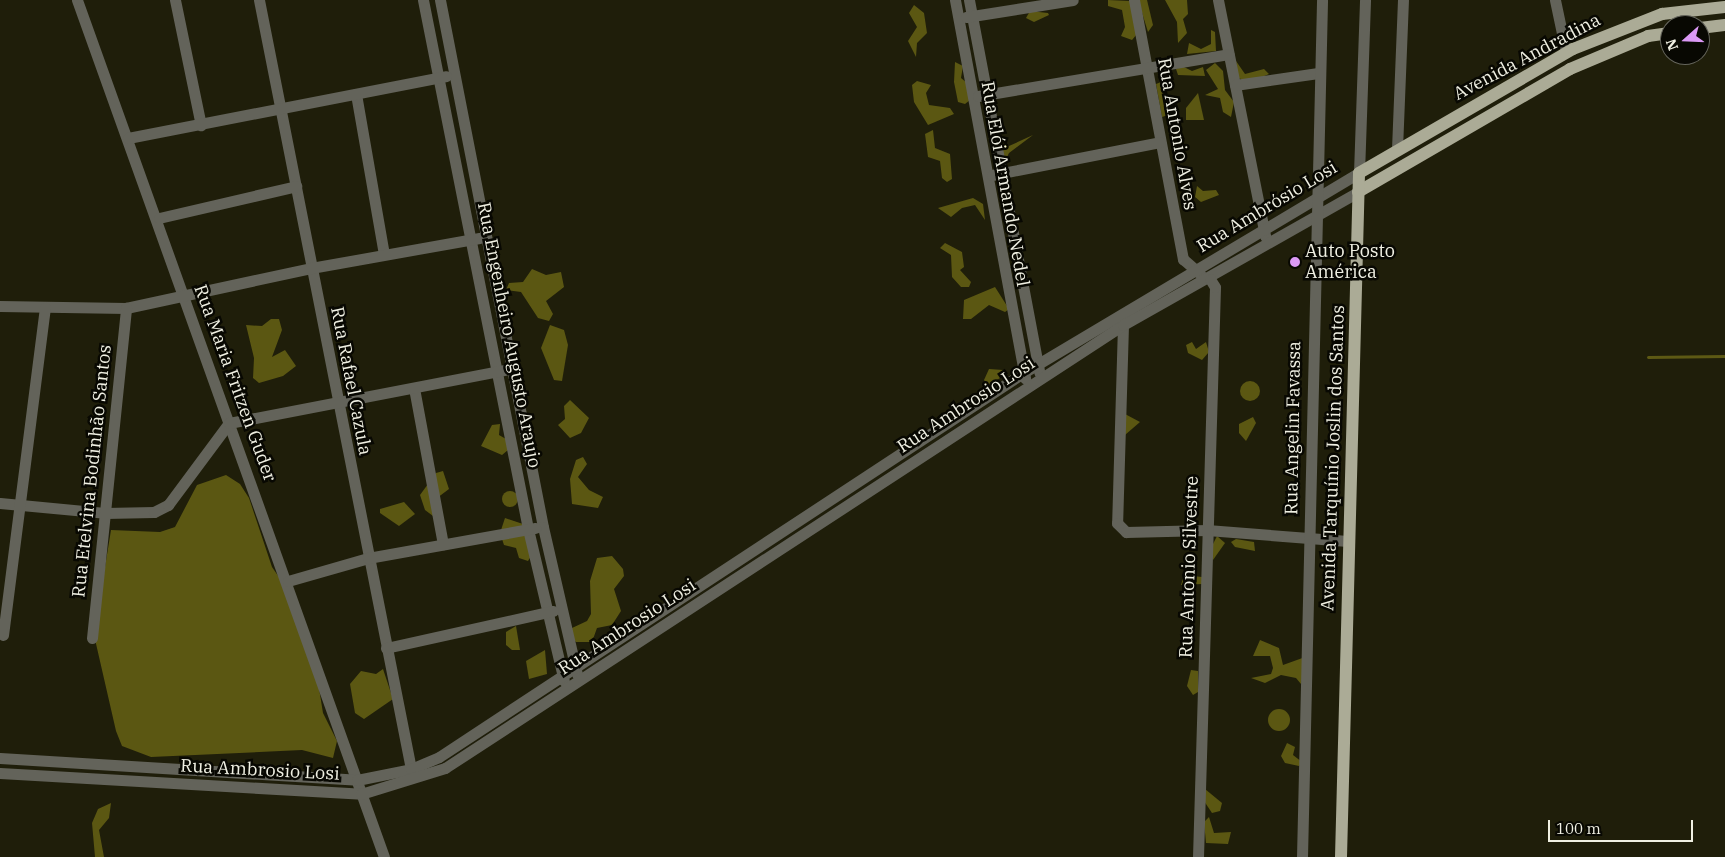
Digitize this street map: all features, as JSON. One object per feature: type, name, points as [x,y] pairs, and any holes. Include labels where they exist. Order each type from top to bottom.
[{"type":"main road","name":"Avenida Andradina","points":[[1358,173],[1397,148],[1570,51],[1662,14],[1725,7]]},
{"type":"main road","points":[[1710,28],[1723,27]]},
{"type":"main road","name":"Avenida Andradina","points":[[1358,192],[1570,70],[1648,36],[1660,34]]},
{"type":"main road","name":"Avenida Tarquínio Joslin dos Santos","points":[[1341,857],[1358,173]]},
{"type":"street","name":"Rua Maria Fritzen Guder","points":[[77,0],[159,218],[229,423],[288,582],[384,857]]},
{"type":"street","points":[[175,0],[201,125]]},
{"type":"street","name":"Rua Rafael Cazula","points":[[259,0],[411,769]]},
{"type":"street","name":"Rua Engenheiro Augusto Araujo","points":[[423,0],[473,240],[528,529],[562,676],[567,688]]},
{"type":"street","points":[[440,0],[514,368],[543,527],[579,679]]},
{"type":"street","name":"Rua Elói Armando Nedel","points":[[955,0],[985,176],[1023,373],[1028,385]]},
{"type":"street","name":"Rua Elói Armando Nedel","points":[[969,0],[999,174],[1036,365],[1041,377]]},
{"type":"street","points":[[958,18],[1073,0]]},
{"type":"street","name":"Rua Antonio Alves","points":[[1134,0],[1183,259],[1193,272]]},
{"type":"street","points":[[1218,0],[1263,231],[1268,244]]},
{"type":"street","name":"Rua Angelin Favassa","points":[[1302,857],[1317,199],[1318,73],[1322,0]]},
{"type":"street","name":"Avenida Tarquínio Joslin dos Santos","points":[[1358,173],[1365,0]]},
{"type":"street","points":[[1397,148],[1403,0]]},
{"type":"street","points":[[1555,0],[1570,51]]},
{"type":"street","points":[[1563,0],[1564,26]]},
{"type":"street","points":[[972,97],[1147,66],[1228,54]]},
{"type":"street","points":[[1235,85],[1318,73]]},
{"type":"street","points":[[128,138],[454,75]]},
{"type":"street","points":[[356,94],[384,254]]},
{"type":"street","points":[[985,176],[1160,142]]},
{"type":"street","name":"Rua Ambrósio Losi","points":[[1193,272],[1358,173]]},
{"type":"street","points":[[159,218],[296,186]]},
{"type":"street","name":"Rua Ambrósio Losi","points":[[1210,279],[1358,192]]},
{"type":"street","points":[[0,306],[126,308],[311,268],[488,236]]},
{"type":"street","points":[[1193,272],[1210,279]]},
{"type":"street","name":"Rua Ambrosio Losi","points":[[0,758],[357,780],[411,769],[439,757],[1023,373],[1193,272]]},
{"type":"street","name":"Rua Ambrosio Losi","points":[[0,773],[361,794],[445,768],[1028,385],[1123,325],[1210,279]]},
{"type":"street","name":"Rua Antonio Silvestre","points":[[1198,857],[1215,287],[1210,279]]},
{"type":"street","points":[[2,635],[45,308]]},
{"type":"street","name":"Rua Etelvina Bodinhão Santos","points":[[92,638],[126,308]]},
{"type":"street","points":[[1123,325],[1117,523],[1126,532],[1207,530],[1308,541],[1348,541]]},
{"type":"street","points":[[0,503],[105,514],[154,512],[168,504],[229,423],[514,368]]},
{"type":"street","points":[[414,388],[443,544]]},
{"type":"street","points":[[288,582],[368,558],[543,527]]},
{"type":"street","points":[[386,648],[561,609]]},
{"type":"shaded area","points":[[1108,0],[1130,1],[1137,34],[1132,40],[1121,36],[1125,27],[1122,10],[1108,6]]},
{"type":"shaded area","points":[[1138,0],[1147,0],[1153,25],[1148,32]]},
{"type":"shaded area","points":[[1165,0],[1187,0],[1188,14],[1183,19],[1187,33],[1178,43],[1177,22]]},
{"type":"shaded area","points":[[914,5],[924,13],[927,33],[917,43],[916,57],[908,41],[917,27],[909,13]]},
{"type":"shaded area","points":[[1030,11],[1048,13],[1049,15],[1034,22],[1026,18]]},
{"type":"shaded area","points":[[1211,30],[1215,32],[1216,51],[1187,54],[1189,43],[1201,49],[1211,44]]},
{"type":"shaded area","points":[[1236,61],[1245,74],[1264,69],[1269,74],[1250,82],[1238,78]]},
{"type":"shaded area","points":[[955,62],[963,66],[961,78],[967,83],[970,100],[965,104],[958,102],[954,82]]},
{"type":"shaded area","points":[[1215,63],[1223,71],[1225,90],[1234,102],[1231,117],[1223,112],[1220,98],[1205,95],[1218,89],[1206,70]]},
{"type":"shaded area","points":[[1182,66],[1192,71],[1203,67],[1205,76],[1178,75],[1176,69]]},
{"type":"shaded area","points":[[917,81],[931,85],[926,93],[929,105],[950,108],[954,114],[928,125],[914,102],[912,85]]},
{"type":"shaded area","points":[[1161,82],[1168,115],[1162,117],[1156,84]]},
{"type":"shaded area","points":[[1198,93],[1204,120],[1186,120],[1186,108]]},
{"type":"shaded area","points":[[933,130],[935,148],[950,154],[952,179],[947,182],[942,178],[940,161],[928,157],[925,134]]},
{"type":"shaded area","points":[[1033,135],[1009,153],[1004,163],[1001,141],[1009,146]]},
{"type":"shaded area","points":[[1197,186],[1203,191],[1216,190],[1219,195],[1201,202],[1195,197]]},
{"type":"shaded area","points":[[973,198],[983,204],[985,220],[975,205],[962,208],[951,217],[938,208]]},
{"type":"shaded area","points":[[945,243],[962,252],[964,267],[960,270],[971,282],[969,287],[961,287],[952,277],[951,255],[940,248]]},
{"type":"shaded area","points":[[532,269],[546,275],[561,272],[564,287],[546,301],[553,314],[549,321],[538,318],[521,292],[506,290],[509,283],[523,282]]},
{"type":"shaded area","points":[[995,287],[1009,309],[1005,312],[989,305],[971,319],[963,319],[964,300]]},
{"type":"shaded area","points":[[271,319],[279,319],[282,330],[272,357],[285,350],[296,366],[283,376],[259,383],[253,378],[254,358],[246,325],[262,326]]},
{"type":"shaded area","points":[[550,325],[564,330],[568,345],[562,381],[554,380],[541,348]]},
{"type":"shaded area","points":[[1192,342],[1196,349],[1206,342],[1209,352],[1202,360],[1188,353],[1186,345]]},
{"type":"shaded area","points":[[989,369],[1003,370],[1006,374],[988,386],[984,380]]},
{"type":"shaded area","points":[[1250,381],[1257,384],[1260,391],[1257,398],[1250,401],[1243,398],[1240,391],[1243,384]]},
{"type":"shaded area","points":[[570,400],[589,418],[581,433],[570,438],[558,425],[565,419],[564,406]]},
{"type":"shaded area","points":[[1125,414],[1140,422],[1125,435]]},
{"type":"shaded area","points":[[1253,417],[1256,423],[1246,441],[1239,433],[1239,424]]},
{"type":"shaded area","points":[[500,424],[499,435],[506,439],[508,450],[502,455],[481,446],[492,425]]},
{"type":"shaded area","points":[[583,457],[587,464],[578,477],[589,490],[603,497],[598,508],[572,504],[570,479],[576,460]]},
{"type":"shaded area","points":[[443,471],[449,489],[437,498],[433,516],[425,510],[420,495],[436,473]]},
{"type":"shaded area","points":[[226,475],[240,484],[249,498],[272,567],[283,583],[317,676],[323,713],[337,741],[333,758],[302,750],[151,757],[122,746],[116,731],[94,635],[111,530],[160,532],[175,527],[197,485]]},
{"type":"shaded area","points":[[507,491],[513,491],[518,496],[516,505],[507,507],[502,502],[502,496]]},
{"type":"shaded area","points":[[404,502],[415,514],[399,526],[380,513],[380,509]]},
{"type":"shaded area","points":[[505,518],[523,524],[531,556],[528,561],[519,558],[516,548],[504,545],[500,533]]},
{"type":"shaded area","points":[[1217,536],[1225,543],[1213,560],[1210,550]]},
{"type":"shaded area","points":[[1236,539],[1254,542],[1255,551],[1235,547],[1231,542]]},
{"type":"shaded area","points":[[612,556],[623,569],[624,576],[614,589],[621,611],[612,625],[597,628],[592,642],[576,642],[570,636],[572,628],[587,621],[591,614],[590,581],[597,558]]},
{"type":"shaded area","points":[[1184,575],[1202,577],[1202,584],[1181,585]]},
{"type":"shaded area","points":[[516,626],[520,650],[512,650],[506,645],[506,632]]},
{"type":"shaded area","points":[[1260,640],[1279,648],[1283,665],[1308,656],[1301,684],[1296,678],[1281,675],[1265,683],[1251,678],[1271,674],[1273,668],[1270,656],[1253,656]]},
{"type":"shaded area","points":[[545,650],[547,674],[529,679],[526,661]]},
{"type":"shaded area","points":[[383,669],[393,699],[364,719],[355,713],[350,684],[361,671],[376,674]]},
{"type":"shaded area","points":[[1191,670],[1198,671],[1198,692],[1193,695],[1187,686]]},
{"type":"shaded area","points":[[1275,709],[1283,709],[1290,716],[1290,724],[1283,731],[1275,731],[1268,724],[1268,716]]},
{"type":"shaded area","points":[[1287,743],[1295,747],[1293,755],[1302,762],[1299,766],[1285,763],[1281,756]]},
{"type":"shaded area","points":[[1205,789],[1222,803],[1220,811],[1212,813],[1204,801]]},
{"type":"shaded area","points":[[111,803],[109,818],[99,830],[104,857],[95,857],[92,823],[98,809]]},
{"type":"shaded area","points":[[1209,817],[1214,833],[1231,832],[1228,844],[1206,843],[1204,822]]},
{"type":"waterway","points":[[1648,357],[1725,356]]},
{"type":"place","name":"Auto Posto América","points":[[1295,262]]}]
